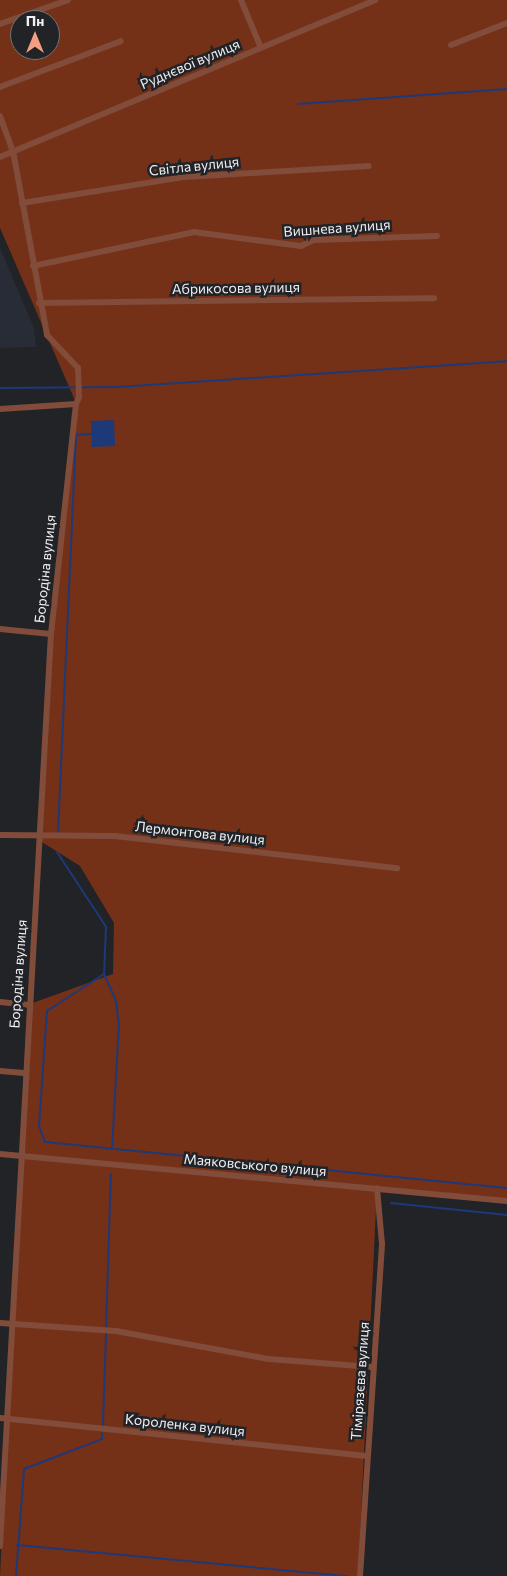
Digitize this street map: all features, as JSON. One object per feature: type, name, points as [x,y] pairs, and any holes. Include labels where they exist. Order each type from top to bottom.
[{"type":"street","points":[[0,24],[68,0]]},
{"type":"street","points":[[242,0],[261,48]]},
{"type":"street","name":"Руднєвої вулиця","points":[[0,157],[376,0]]},
{"type":"street","points":[[451,45],[507,23]]},
{"type":"street","points":[[0,87],[121,41]]},
{"type":"street","points":[[0,116],[14,151],[39,303],[48,334],[78,368],[77,401],[0,409]]},
{"type":"street","name":"Світла вулиця","points":[[22,203],[185,177],[369,166]]},
{"type":"street","name":"Вишнева вулиця","points":[[33,266],[194,232],[301,246],[314,240],[437,236]]},
{"type":"street","name":"Абрикосова вулиця","points":[[39,303],[434,298]]},
{"type":"street","name":"Бородіна вулиця","points":[[0,1546],[3,1419],[11,1325],[37,838],[51,634],[77,401]]},
{"type":"street","points":[[0,629],[51,634]]},
{"type":"street","name":"Лермонтова вулиця","points":[[0,835],[37,838],[115,836],[397,868]]},
{"type":"street","points":[[0,1002],[27,1005]]},
{"type":"street","points":[[0,1071],[24,1073]]},
{"type":"street","name":"Маяковського вулиця","points":[[0,1154],[507,1201]]},
{"type":"street","name":"Тімірязєва вулиця","points":[[360,1576],[372,1367],[382,1244],[377,1188]]},
{"type":"street","points":[[0,1323],[116,1331],[269,1359],[372,1367]]},
{"type":"street","name":"Короленка вулиця","points":[[3,1419],[367,1456]]},
{"type":"shaded area","points":[[0,0],[507,0],[507,1200],[20,1155],[27,1005],[113,974],[114,923],[80,866],[37,839],[51,634],[77,405],[0,228]]},
{"type":"shaded area","points":[[0,248],[34,328],[36,347],[0,348]]},
{"type":"shaded area","points":[[21,1157],[377,1189],[358,1576],[0,1576]]},
{"type":"water","points":[[114,420],[115,446],[92,447],[91,421]]},
{"type":"waterway","points":[[298,104],[507,89]]},
{"type":"waterway","points":[[0,388],[118,387],[507,361]]},
{"type":"waterway","points":[[58,832],[76,435],[91,434]]},
{"type":"waterway","points":[[57,852],[106,927],[104,974],[47,1011],[39,1126],[45,1142],[507,1188]]},
{"type":"waterway","points":[[104,974],[116,1001],[119,1024],[112,1149]]},
{"type":"waterway","points":[[106,1329],[111,1174]]},
{"type":"waterway","points":[[391,1203],[507,1215]]},
{"type":"waterway","points":[[103,1425],[106,1333]]},
{"type":"waterway","points":[[16,1576],[24,1469],[102,1439],[102,1433]]},
{"type":"waterway","points":[[17,1545],[348,1576]]}]
